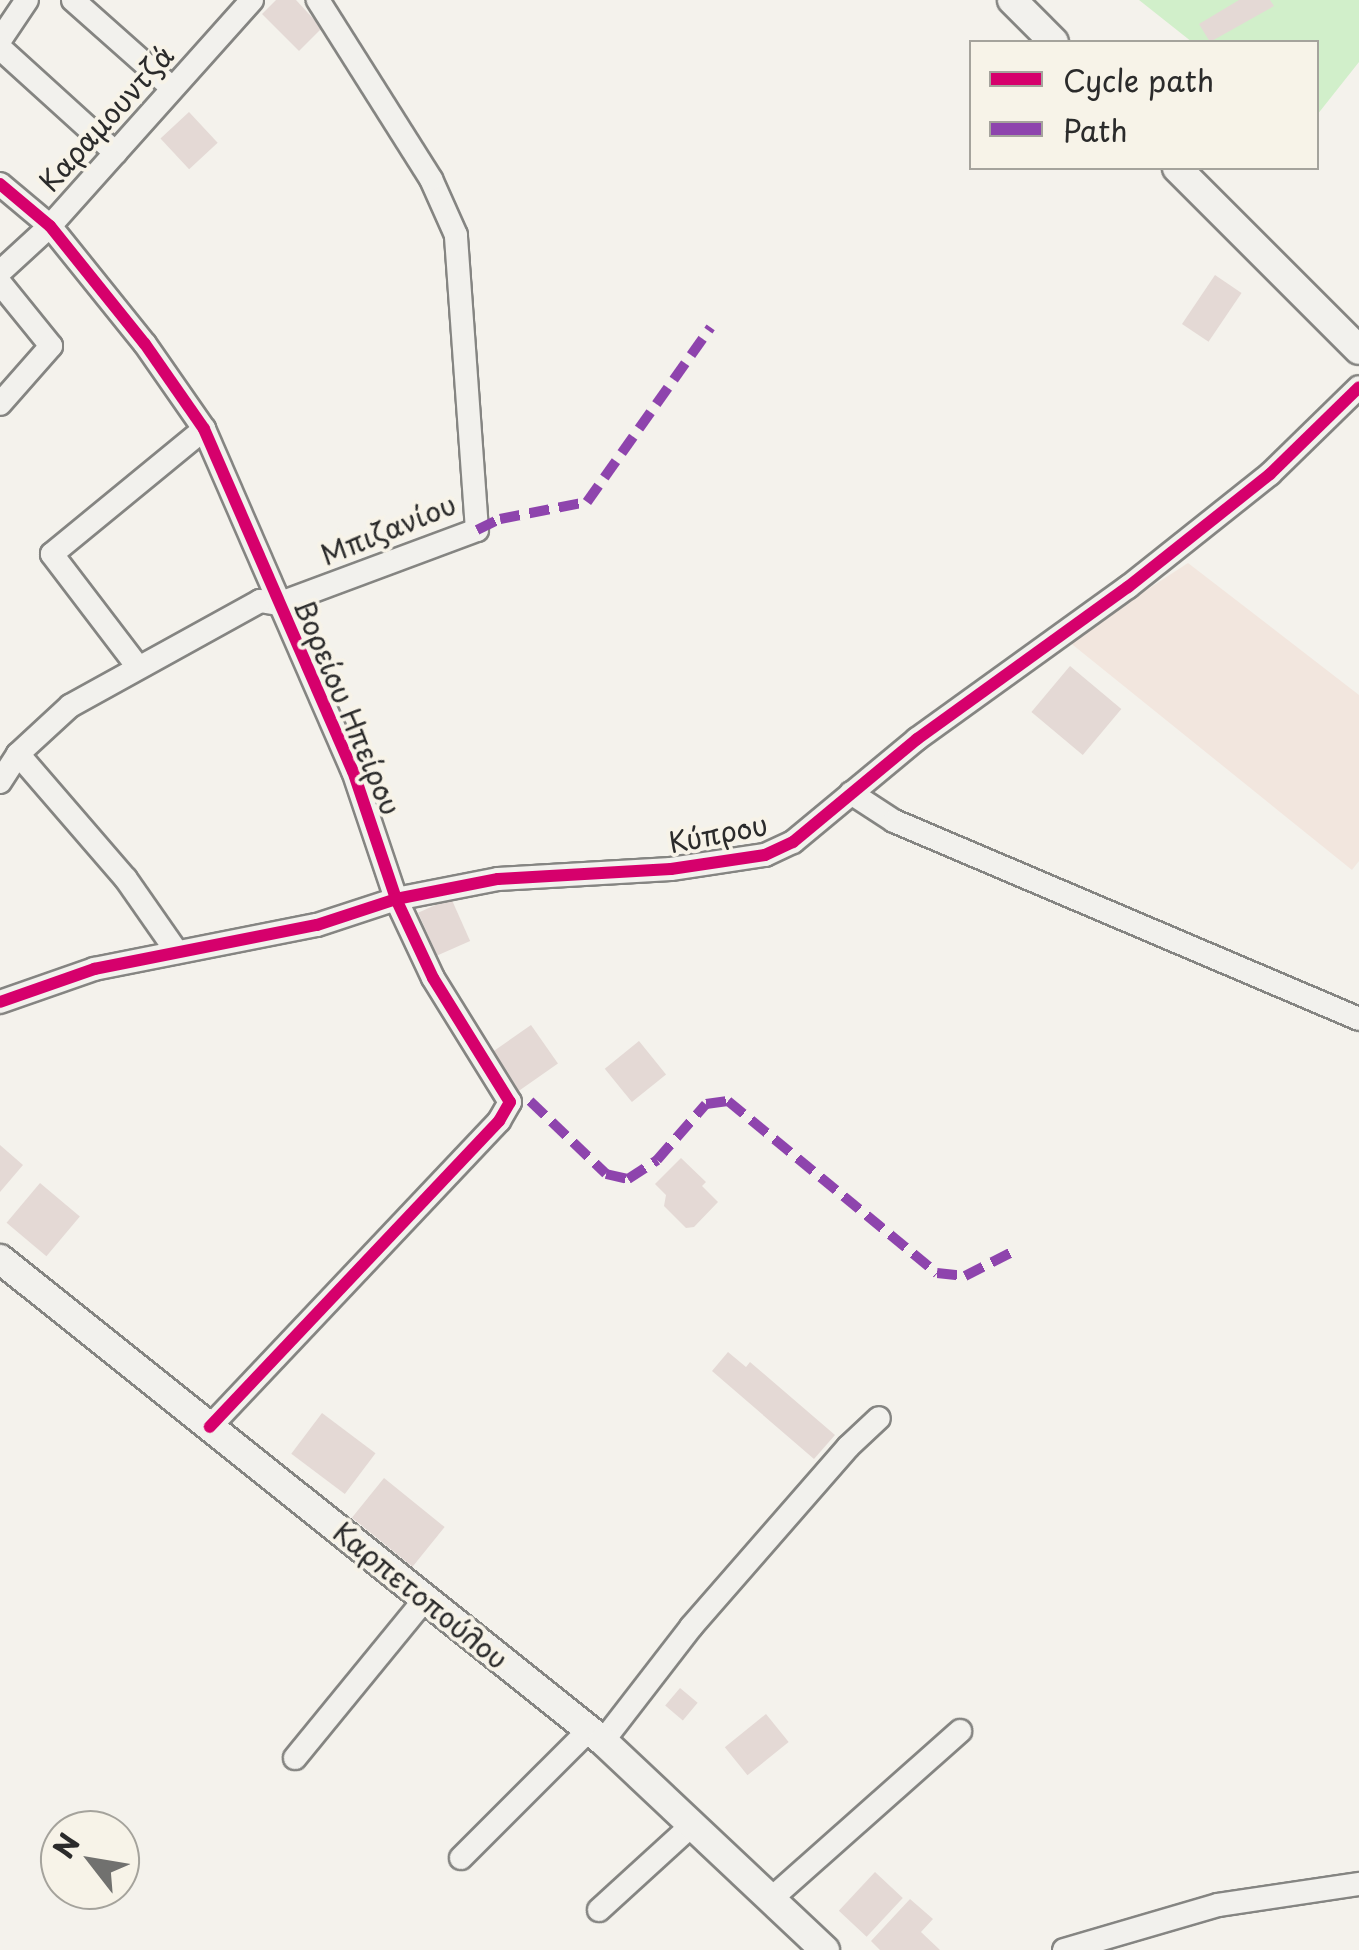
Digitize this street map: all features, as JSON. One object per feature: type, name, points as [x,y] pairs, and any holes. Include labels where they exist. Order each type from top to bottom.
[{"type":"main road","points":[[1012,0],[1052,40]]},
{"type":"main road","points":[[1179,170],[1359,350]]},
{"type":"main road","name":"Καρπετοπούλου","points":[[3,1267],[210,1426],[596,1736],[825,1950]]},
{"type":"street","points":[[73,0],[172,88]]},
{"type":"street","name":"Καραμουντζά","points":[[0,272],[50,226],[252,0]]},
{"type":"street","name":"Μπιζανίου","points":[[0,782],[18,754],[70,706],[260,602],[278,604],[477,530],[456,235],[431,179],[318,0]]},
{"type":"street","points":[[0,40],[14,8]]},
{"type":"street","points":[[0,48],[116,152]]},
{"type":"street","name":"Βορείου Ηπείρου","points":[[0,184],[50,226],[145,344],[204,429],[246,518],[278,604],[353,772],[396,899],[434,978],[510,1102],[508,1111],[210,1426]]},
{"type":"street","points":[[0,282],[51,346],[0,404]]},
{"type":"street","name":"Κύπρου","points":[[0,1002],[94,969],[316,925],[396,899],[498,879],[671,869],[765,855],[794,842],[917,739],[1142,576],[1270,474],[1359,387]]},
{"type":"street","points":[[138,667],[52,554],[204,429]]},
{"type":"street","points":[[18,754],[126,879],[178,952]]},
{"type":"street","points":[[851,793],[894,820],[1359,1019]]},
{"type":"street","points":[[462,1858],[596,1736],[848,1448],[879,1418]]},
{"type":"street","points":[[295,1758],[426,1598]]},
{"type":"street","points":[[771,1899],[960,1731]]},
{"type":"street","points":[[599,1910],[692,1825]]},
{"type":"street","points":[[1064,1950],[1218,1905],[1359,1884]]},
{"type":"shaded area","points":[[1188,563],[1359,695],[1359,861],[1352,870],[1068,641]]},
{"type":"green space","points":[[1139,0],[1359,0],[1359,62],[1319,112],[1319,40],[1189,40]]},
{"type":"building","points":[[276,0],[296,0],[322,28],[299,51],[262,14]]},
{"type":"building","points":[[1239,0],[1270,0],[1274,6],[1214,40],[1209,40],[1199,24]]},
{"type":"building","points":[[189,112],[218,143],[189,169],[160,139]]},
{"type":"building","points":[[1215,275],[1242,293],[1209,342],[1182,324]]},
{"type":"building","points":[[1070,666],[1121,709],[1083,755],[1031,712]]},
{"type":"building","points":[[451,898],[470,941],[437,956],[418,913]]},
{"type":"building","points":[[531,1025],[558,1064],[519,1091],[492,1053]]},
{"type":"building","points":[[639,1041],[666,1074],[632,1102],[605,1069]]},
{"type":"building","points":[[0,1145],[23,1165],[0,1192]]},
{"type":"building","points":[[681,1158],[706,1182],[702,1186],[718,1202],[694,1227],[686,1228],[664,1206],[666,1195],[655,1184]]},
{"type":"building","points":[[40,1183],[80,1216],[46,1256],[7,1223]]},
{"type":"building","points":[[728,1352],[746,1367],[750,1362],[835,1435],[814,1459],[712,1371]]},
{"type":"building","points":[[322,1413],[376,1453],[345,1494],[291,1454]]},
{"type":"building","points":[[384,1478],[445,1527],[413,1567],[352,1518]]},
{"type":"building","points":[[680,1688],[698,1703],[683,1720],[665,1706]]},
{"type":"building","points":[[766,1714],[789,1742],[747,1775],[725,1747]]},
{"type":"building","points":[[875,1872],[903,1898],[867,1937],[839,1911]]},
{"type":"building","points":[[910,1899],[933,1919],[921,1932],[940,1950],[880,1950],[871,1941]]},
{"type":"marked path","points":[[477,530],[500,519],[587,502],[711,327]]},
{"type":"marked path","points":[[530,1101],[606,1174],[628,1179],[657,1160],[706,1104],[728,1101],[937,1273],[965,1276],[1014,1251]]},
{"type":"cycle path","points":[[0,184],[50,226],[145,344],[204,429],[353,771],[396,899],[433,978],[510,1102],[499,1121],[210,1427]]},
{"type":"cycle path","points":[[0,1002],[94,969],[317,925],[396,899],[498,879],[671,869],[765,855],[793,842],[917,739],[1128,587],[1270,474],[1359,387]]}]
